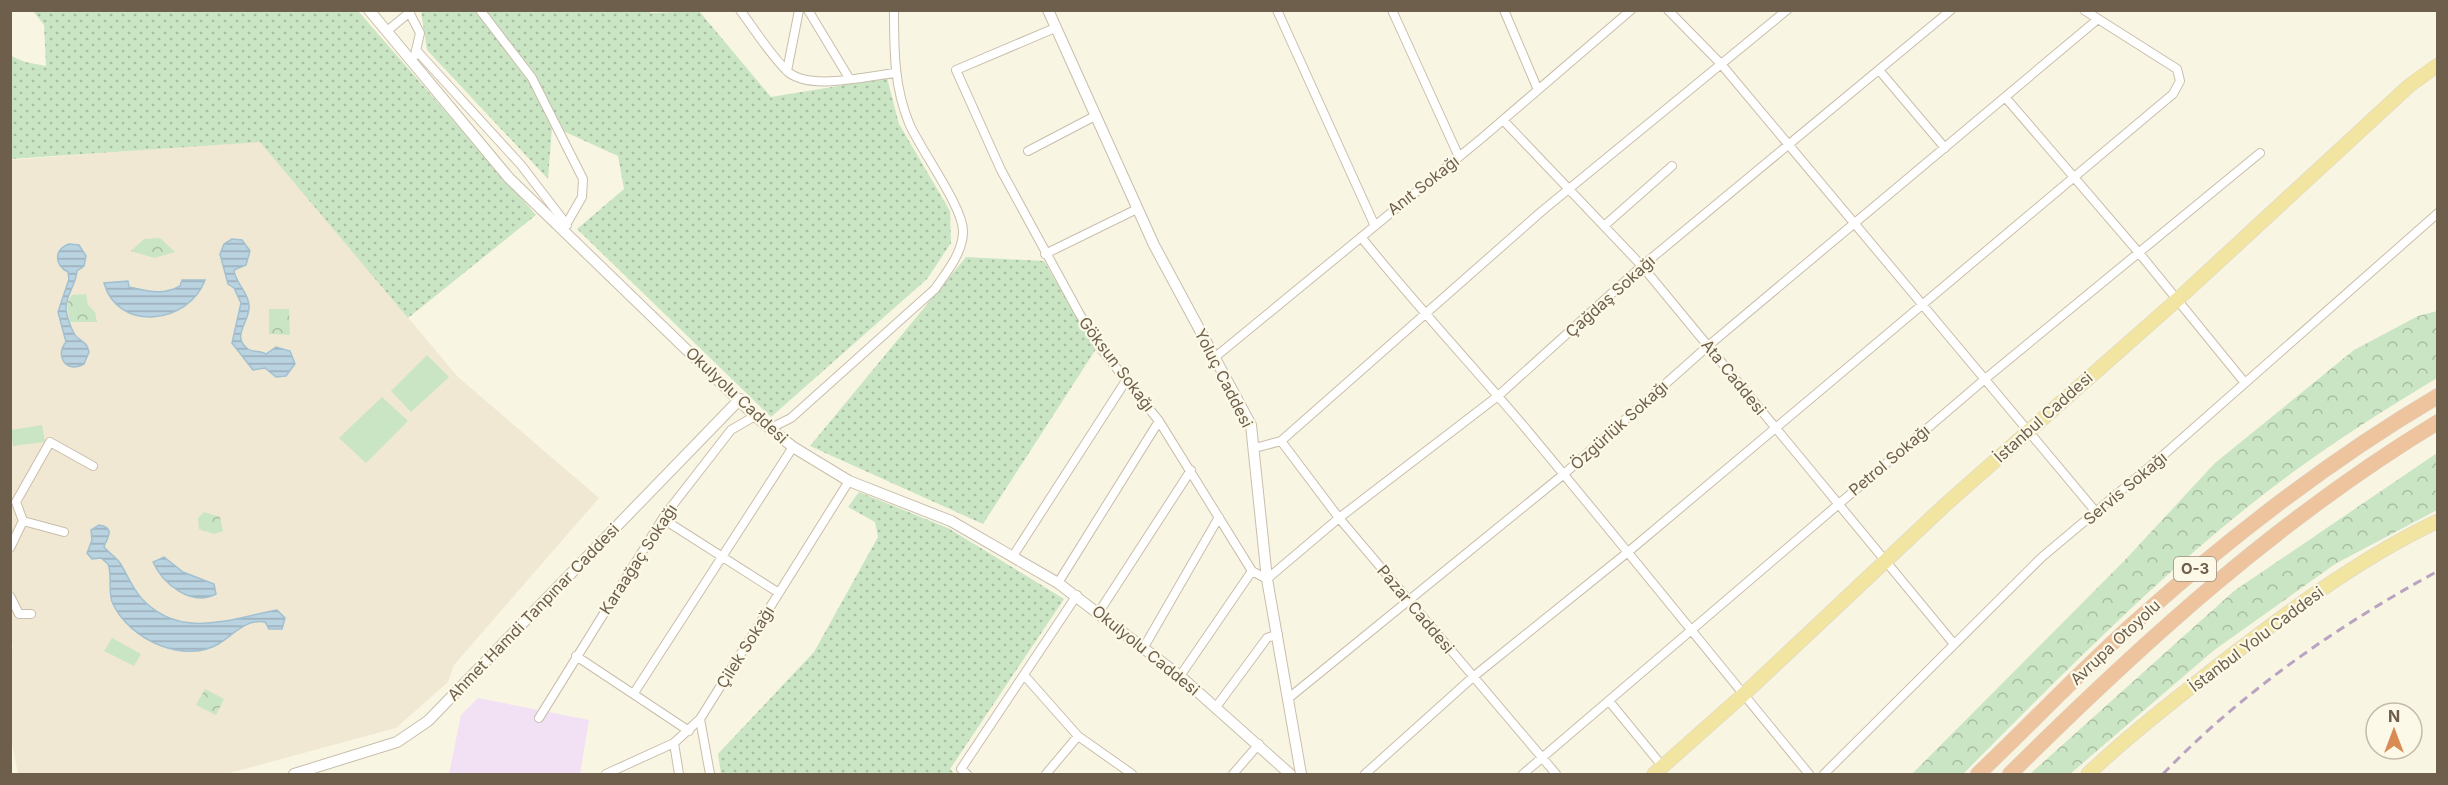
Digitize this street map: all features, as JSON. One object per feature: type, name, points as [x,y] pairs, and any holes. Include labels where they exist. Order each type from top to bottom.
[{"type":"highway","name":"Avrupa Otoyolu","points":[[1978,774],[2102,653],[2201,564],[2327,467],[2438,396]]},
{"type":"highway","name":"Avrupa Otoyolu","points":[[2010,774],[2122,665],[2213,583],[2343,483],[2438,422]]},
{"type":"main road","name":"İstanbul Caddesi","points":[[1658,771],[2028,430],[2176,300],[2410,85],[2438,66]]},
{"type":"main road","name":"İstanbul Yolu Caddesi","points":[[2088,774],[2260,633],[2330,584],[2415,532],[2438,521]]},
{"type":"street","name":"Okulyolu Caddesi","points":[[369,10],[509,178],[565,228],[755,416],[793,447],[849,481],[951,521],[1058,583],[1180,676],[1290,774]]},
{"type":"street","points":[[416,50],[521,165],[565,228],[582,197],[583,179],[532,78],[480,10]]},
{"type":"street","points":[[740,10],[787,71],[798,78],[813,82],[895,73]]},
{"type":"street","points":[[787,71],[800,10]]},
{"type":"street","points":[[808,10],[849,78]]},
{"type":"street","points":[[771,428],[791,418],[935,289],[958,251],[964,231],[955,207],[909,123],[895,73],[894,10]]},
{"type":"street","name":"Yoluç Caddesi","points":[[1048,10],[1137,209],[1251,425],[1267,579],[1290,697],[1301,774]]},
{"type":"street","points":[[1277,10],[1374,224]]},
{"type":"street","points":[[1392,10],[1459,157]]},
{"type":"street","points":[[1504,10],[1538,90]]},
{"type":"street","points":[[1616,10],[1620,20]]},
{"type":"street","name":"Anıt Sokağı","points":[[1214,357],[1374,224],[1459,157],[1631,10]]},
{"type":"street","points":[[1668,10],[1721,64],[2096,512]]},
{"type":"street","points":[[1255,448],[1281,441],[1568,189],[1787,10]]},
{"type":"street","name":"Çağdaş Sokağı","points":[[1267,579],[1339,518],[1498,396],[1642,266],[1951,10]]},
{"type":"street","points":[[1365,774],[1473,677],[1628,552],[1774,426],[2173,93],[2180,81],[2177,69],[2084,10]]},
{"type":"street","points":[[387,31],[409,11],[420,33],[413,63]]},
{"type":"street","name":"Özgürlük Sokağı","points":[[1290,697],[1407,599],[1564,474],[1708,346],[2098,19]]},
{"type":"street","name":"Göksun Sokağı","points":[[1055,28],[956,70],[1001,170],[1045,254],[1102,350],[1159,421],[1252,570],[1267,579]]},
{"type":"street","points":[[1879,70],[1945,148]]},
{"type":"street","points":[[2005,97],[2140,254],[2245,383]]},
{"type":"street","points":[[1028,151],[1095,116]]},
{"type":"street","name":"Ata Caddesi","points":[[1503,120],[1642,266],[1954,644]]},
{"type":"street","name":"Petrol Sokağı","points":[[1523,774],[1985,379],[2140,254],[2260,153]]},
{"type":"street","points":[[1604,226],[1672,166]]},
{"type":"street","points":[[1045,254],[1137,209]]},
{"type":"street","name":"Servis Sokağı","points":[[1824,774],[2042,557],[2438,213]]},
{"type":"street","points":[[1361,237],[1425,315],[1564,474],[1809,774]]},
{"type":"street","points":[[1013,556],[1127,379]]},
{"type":"street","name":"Ahmet Hamdi Tanpınar Caddesi","points":[[294,774],[397,742],[428,720],[740,399]]},
{"type":"street","name":"Karaağaç Sokağı","points":[[539,718],[663,519],[731,430],[755,416]]},
{"type":"street","points":[[1058,583],[1159,421]]},
{"type":"street","name":"Pazar Caddesi","points":[[1281,441],[1339,518],[1556,774]]},
{"type":"street","points":[[10,548],[23,521],[16,502],[50,442],[93,466]]},
{"type":"street","points":[[634,693],[793,447]]},
{"type":"street","points":[[1099,612],[1191,470]]},
{"type":"street","name":"Çilek Sokağı","points":[[612,773],[674,743],[700,719],[849,481]]},
{"type":"street","points":[[1144,647],[1220,518]]},
{"type":"street","points":[[663,519],[779,592]]},
{"type":"street","points":[[23,521],[64,532]]},
{"type":"street","points":[[1180,676],[1252,570]]},
{"type":"street","points":[[10,596],[19,614],[31,614]]},
{"type":"street","points":[[967,774],[961,769],[1077,596]]},
{"type":"street","points":[[1216,707],[1266,638],[1278,634]]},
{"type":"street","points":[[576,656],[689,731]]},
{"type":"street","points":[[1024,675],[1078,736],[1132,774]]},
{"type":"street","points":[[1610,701],[1658,771]]},
{"type":"street","points":[[700,719],[710,774]]},
{"type":"street","points":[[1046,774],[1078,736]]},
{"type":"street","points":[[674,743],[679,774]]},
{"type":"street","points":[[1233,774],[1259,744]]},
{"type":"shaded area","points":[[260,141],[458,377],[599,498],[454,665],[448,682],[396,728],[226,774],[18,774],[10,733],[10,654],[13,648],[10,636],[10,160]]},
{"type":"shaded area","points":[[478,698],[589,720],[580,774],[449,774],[461,715]]},
{"type":"green space","points":[[647,10],[651,13],[699,11],[771,97],[887,78],[899,124],[950,211],[951,243],[927,279],[771,417],[577,229],[624,189],[618,156],[552,126],[548,179],[427,50],[421,11]]},
{"type":"green space","points":[[33,11],[358,11],[536,215],[408,318],[260,142],[11,159],[11,56],[25,62],[46,66],[44,25]]},
{"type":"green space","points":[[160,238],[175,252],[154,258],[131,251],[144,239]]},
{"type":"green space","points":[[966,257],[1044,261],[1096,349],[983,524],[810,446]]},
{"type":"green space","points":[[86,294],[88,305],[95,312],[97,322],[70,322],[67,303],[72,295]]},
{"type":"green space","points":[[269,309],[289,309],[290,335],[269,334]]},
{"type":"green space","points":[[2437,311],[2437,378],[2315,457],[2268,491],[2208,540],[2100,638],[1963,774],[1912,774],[2125,560],[2215,463],[2354,350],[2418,316]]},
{"type":"green space","points":[[427,355],[449,377],[411,412],[391,391]]},
{"type":"green space","points":[[382,397],[408,421],[366,463],[339,438]]},
{"type":"green space","points":[[42,425],[45,442],[13,446],[11,430]]},
{"type":"green space","points":[[2437,453],[2437,510],[2335,564],[2213,651],[2070,774],[2030,774],[2234,591]]},
{"type":"green space","points":[[859,492],[948,528],[1064,599],[950,769],[955,774],[721,774],[718,754],[814,652],[878,537],[875,522],[848,507]]},
{"type":"green space","points":[[204,512],[220,517],[223,531],[214,534],[199,529],[198,518]]},
{"type":"green space","points":[[112,638],[141,654],[134,666],[104,651]]},
{"type":"green space","points":[[205,689],[224,699],[216,715],[196,705]]},
{"type":"water","points":[[232,239],[242,240],[250,251],[246,265],[234,270],[249,305],[241,339],[243,344],[252,351],[266,354],[276,347],[290,351],[295,364],[286,376],[276,377],[265,368],[253,370],[232,343],[241,303],[234,288],[228,284],[220,254],[224,244]]},
{"type":"water","points":[[69,244],[79,245],[86,256],[84,266],[77,271],[68,298],[66,307],[68,319],[76,336],[86,345],[89,352],[84,364],[72,367],[62,358],[61,353],[66,342],[58,312],[69,279],[68,272],[58,261],[58,253]]},
{"type":"water","points":[[182,280],[205,280],[197,295],[184,306],[154,317],[138,316],[123,310],[112,299],[104,283],[128,281],[129,287],[161,292],[180,286]]},
{"type":"water","points":[[99,525],[109,531],[104,547],[120,563],[142,599],[157,612],[189,623],[206,623],[277,610],[285,618],[282,629],[269,629],[265,622],[252,623],[220,643],[206,649],[191,651],[175,650],[145,638],[121,617],[113,604],[108,564],[101,558],[92,559],[87,553],[92,540],[91,530]]},
{"type":"water","points":[[164,557],[183,572],[214,584],[216,594],[197,598],[179,591],[164,578],[153,562]]},
{"type":"railway","points":[[2163,774],[2225,715],[2292,662],[2364,614],[2438,571]]}]
